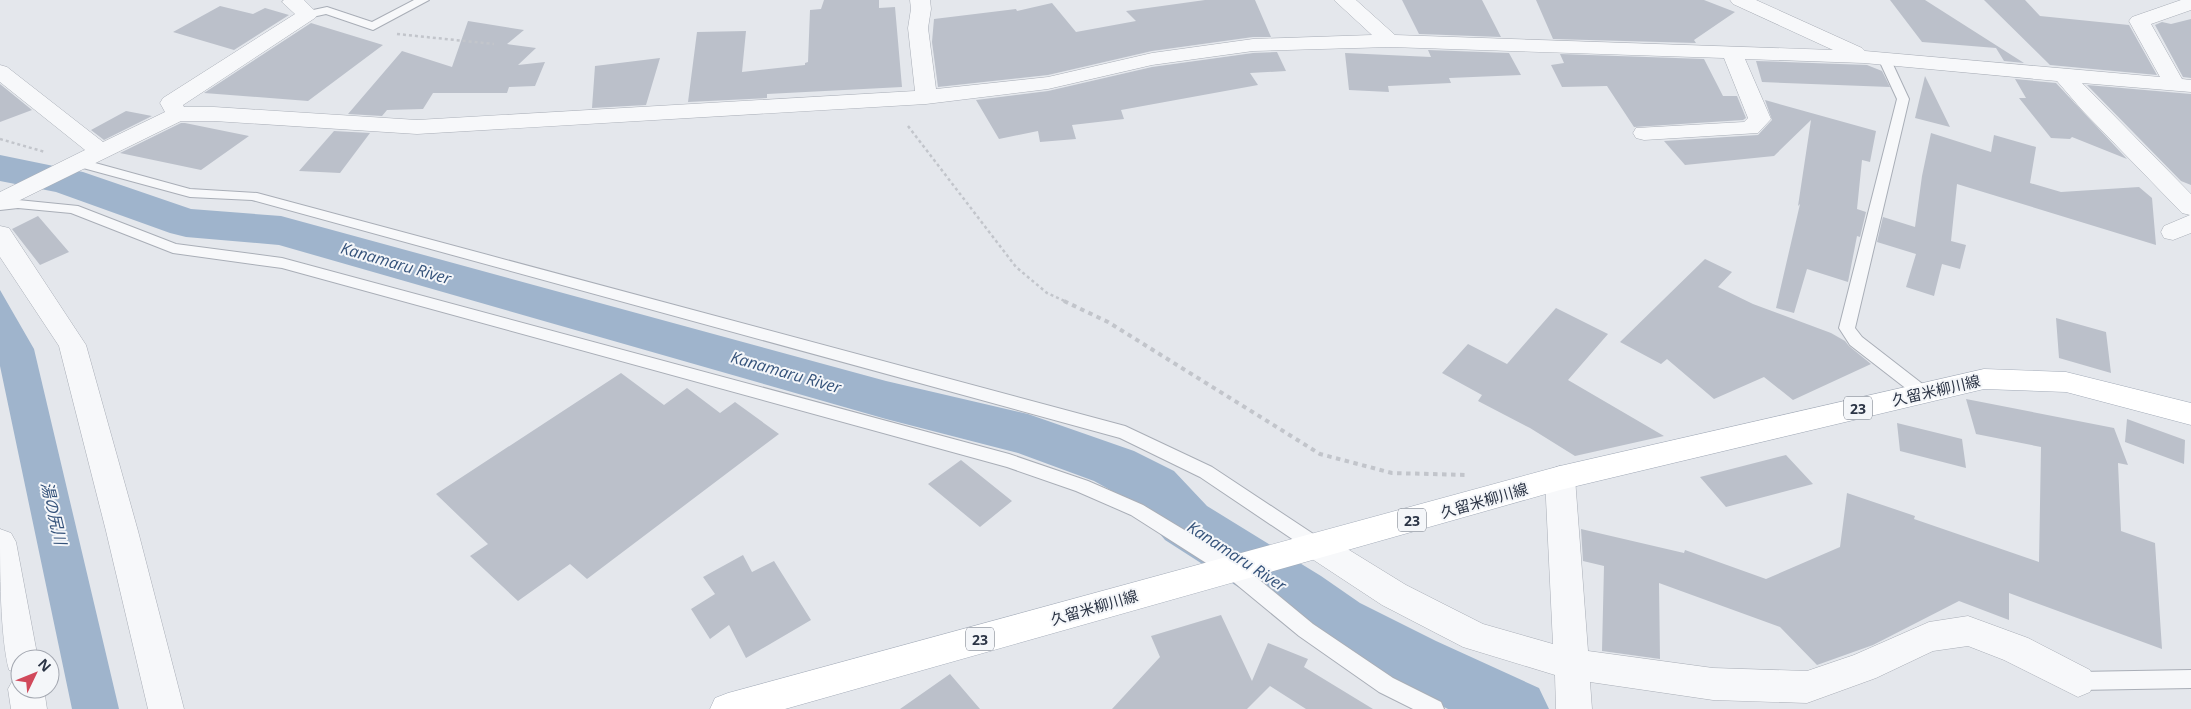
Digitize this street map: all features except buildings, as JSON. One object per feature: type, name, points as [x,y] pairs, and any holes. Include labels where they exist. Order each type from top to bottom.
[{"type":"main road","name":"久留米柳川線","points":[[728,709],[1320,546],[1479,487],[1560,478],[1984,379],[2066,382],[2191,414]]},
{"type":"street","points":[[920,0],[921,9],[918,28],[926,97]]},
{"type":"street","points":[[1344,0],[1390,41]]},
{"type":"street","points":[[1740,0],[1874,58]]},
{"type":"street","points":[[2181,3],[2139,21],[2183,85]]},
{"type":"street","points":[[177,114],[171,103],[301,7]]},
{"type":"street","points":[[10,196],[177,114],[214,114],[417,128],[926,97],[1048,83],[1152,59],[1253,45],[1390,41],[1874,58],[2183,85]]},
{"type":"street","points":[[1644,133],[1750,128],[1760,119],[1732,53]]},
{"type":"street","points":[[0,70],[100,151]]},
{"type":"street","points":[[2064,75],[2090,105],[2191,208]]},
{"type":"street","points":[[0,234],[11,254],[72,345],[122,531],[166,709]]},
{"type":"street","points":[[1560,478],[1574,709]]},
{"type":"street","points":[[0,542],[18,649]]},
{"type":"street","points":[[1320,546],[1394,594],[1475,637],[1571,664],[1713,684],[1807,687],[1864,667],[1929,637],[1968,631],[2016,649],[2078,681]]},
{"type":"lane","points":[[301,7],[327,10],[373,26],[423,0]]},
{"type":"lane","points":[[1874,58],[1903,99],[1847,328],[1856,341],[1923,393]]},
{"type":"lane","points":[[72,165],[190,193],[252,196],[1125,433],[1206,472],[1320,546]]},
{"type":"lane","points":[[0,206],[18,204],[73,209],[173,248],[282,263],[1009,461],[1082,486],[1137,510],[1232,569],[1306,630],[1386,685],[1434,709]]},
{"type":"lane","points":[[2078,681],[2191,679]]},
{"type":"path","points":[[373,26],[395,34],[494,44]]},
{"type":"path","points":[[908,126],[1016,267],[1048,293],[1108,322],[1320,454],[1392,473],[1479,487]]},
{"type":"path","points":[[0,139],[72,165]]},
{"type":"water","points":[[0,160],[109,187],[97,196],[0,178]]},
{"type":"water","name":"湯の尻川","points":[[0,290],[34,349],[119,709],[72,709],[0,366]]},
{"type":"waterway","name":"Kanamaru River","points":[[0,168],[67,181],[186,223],[281,231],[886,400],[1028,435],[1114,466],[1154,487],[1186,523],[1299,594],[1338,622],[1413,661],[1516,709]]}]
